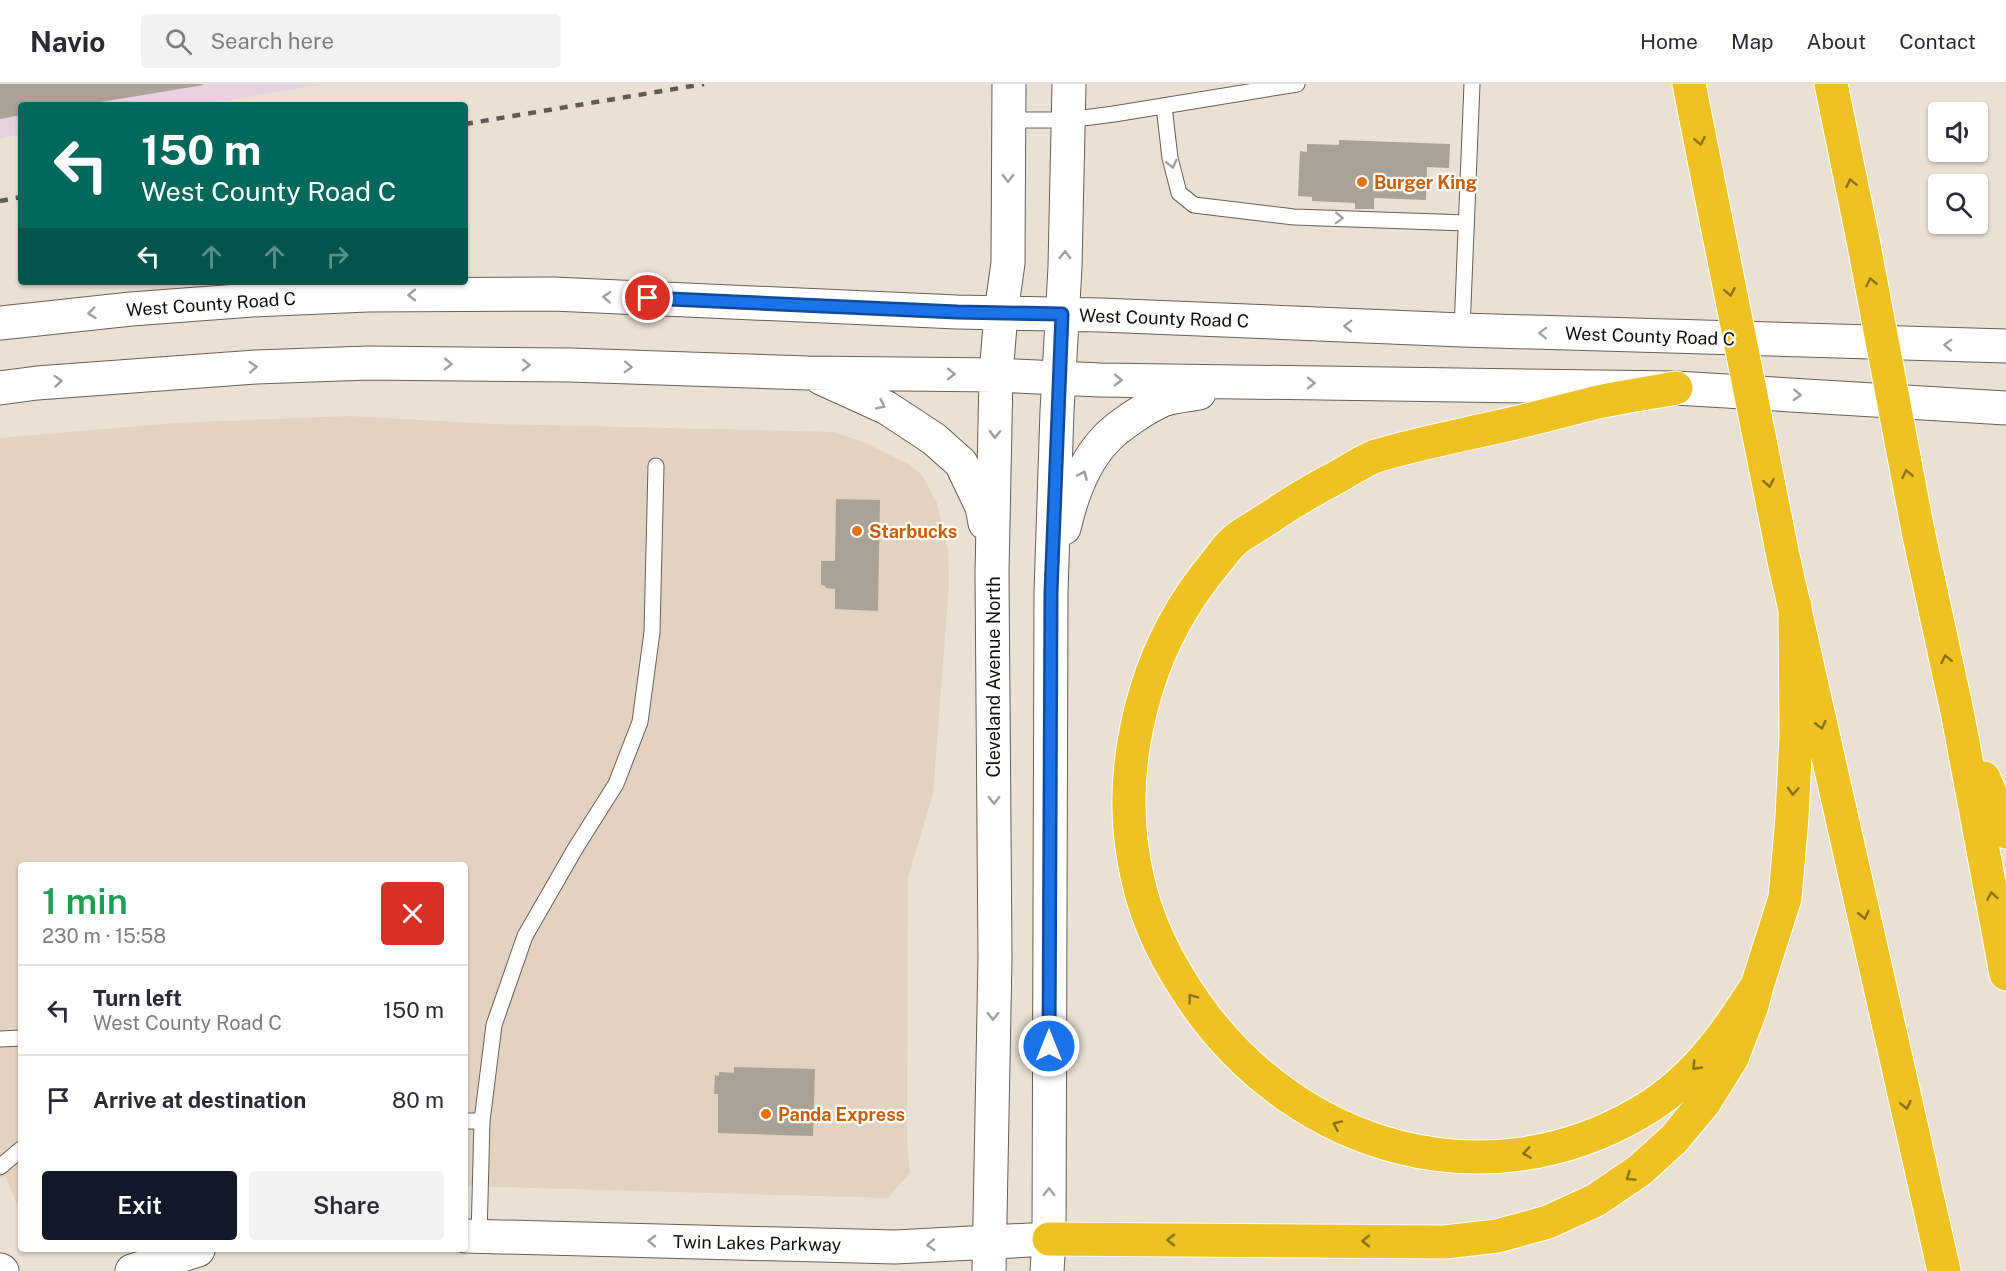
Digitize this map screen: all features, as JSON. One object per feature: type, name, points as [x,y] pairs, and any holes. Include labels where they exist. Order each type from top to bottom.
[{"type":"highway","points":[[1689,84],[1784,561],[1944,1271]]},
{"type":"highway","points":[[1831,84],[1918,531],[1958,716],[2006,974]]},
{"type":"highway","points":[[1676,388],[1596,403],[1372,457],[1295,500],[1234,541],[1203,577],[1176,621],[1152,671],[1134,735],[1128,778],[1129,826],[1138,882],[1155,933],[1180,983],[1212,1027],[1249,1067],[1287,1098],[1331,1123],[1378,1142],[1429,1154],[1480,1157],[1552,1149],[1599,1134],[1643,1111],[1680,1083],[1715,1047],[1757,986]]},
{"type":"highway","points":[[1048,1255],[1445,1242],[1497,1236],[1548,1222],[1596,1200],[1640,1170],[1674,1139],[1704,1103],[1732,1058],[1751,1009],[1785,898],[1796,736],[1795,606]]},
{"type":"highway","points":[[1958,716],[2006,832]]},
{"type":"main road","name":"Cleveland Avenue North","points":[[989,1256],[995,958],[992,573],[996,375],[1008,263],[1009,84]]},
{"type":"main road","points":[[1048,1255],[1051,592],[1065,267],[1069,84]]},
{"type":"main road","name":"West County Road C","points":[[0,323],[131,309],[252,300],[379,295],[553,294],[1462,330],[2006,346]]},
{"type":"main road","points":[[0,388],[37,383],[256,367],[369,363],[570,365],[808,373],[1676,388],[2006,408]]},
{"type":"main road","points":[[808,373],[887,408],[934,439],[961,463],[982,507],[992,573]]},
{"type":"main road","points":[[1051,592],[1069,507],[1086,467],[1105,439],[1136,415],[1164,399],[1252,382]]},
{"type":"main road","name":"Twin Lakes Parkway","points":[[472,1237],[895,1247],[989,1256],[1048,1255]]},
{"type":"main road","points":[[132,1271],[192,1252]]},
{"type":"lane","points":[[1009,120],[1068,120],[1297,84]]},
{"type":"lane","points":[[1462,330],[1472,84]]},
{"type":"lane","points":[[1164,106],[1170,158],[1179,193],[1194,205],[1294,217],[1466,223]]},
{"type":"lane","points":[[472,1237],[482,1121],[494,1025],[525,936],[616,784],[640,722],[652,632],[656,466]]},
{"type":"lane","points":[[0,1039],[18,1038]]},
{"type":"lane","points":[[468,1121],[482,1121]]},
{"type":"lane","points":[[0,1167],[18,1152]]},
{"type":"shaded area","points":[[0,84],[326,84],[216,102],[18,102],[18,135],[0,138]]},
{"type":"shaded area","points":[[350,416],[492,424],[834,432],[863,442],[908,464],[921,474],[937,503],[948,549],[949,584],[933,794],[908,877],[907,1142],[910,1173],[888,1198],[468,1186],[468,862],[18,862],[18,1203],[16,1202],[6,1177],[0,1178],[0,438],[175,423]]},
{"type":"building","points":[[0,84],[203,84],[101,102],[18,102],[18,116],[0,119]]},
{"type":"building","name":"Burger King","points":[[1339,140],[1450,144],[1449,168],[1427,167],[1426,200],[1374,198],[1374,209],[1355,209],[1355,203],[1312,201],[1312,197],[1298,196],[1300,151],[1307,152],[1307,144],[1339,145]]},
{"type":"building","name":"Starbucks","points":[[836,499],[880,500],[878,611],[835,609],[835,589],[821,585],[821,561],[835,561]]},
{"type":"building","name":"Panda Express","points":[[734,1067],[815,1069],[813,1136],[718,1133],[718,1094],[714,1094],[715,1075],[719,1076],[719,1072],[734,1073]]},
{"type":"railway","points":[[468,123],[704,84]]},
{"type":"railway","points":[[0,201],[18,198]]},
{"type":"place","name":"Burger King","points":[[1362,182]]},
{"type":"place","name":"Starbucks","points":[[857,531]]},
{"type":"place","name":"Panda Express","points":[[766,1114]]},
{"type":"route","points":[[648,298],[957,312],[1062,314],[1051,592],[1049,1046]]}]
